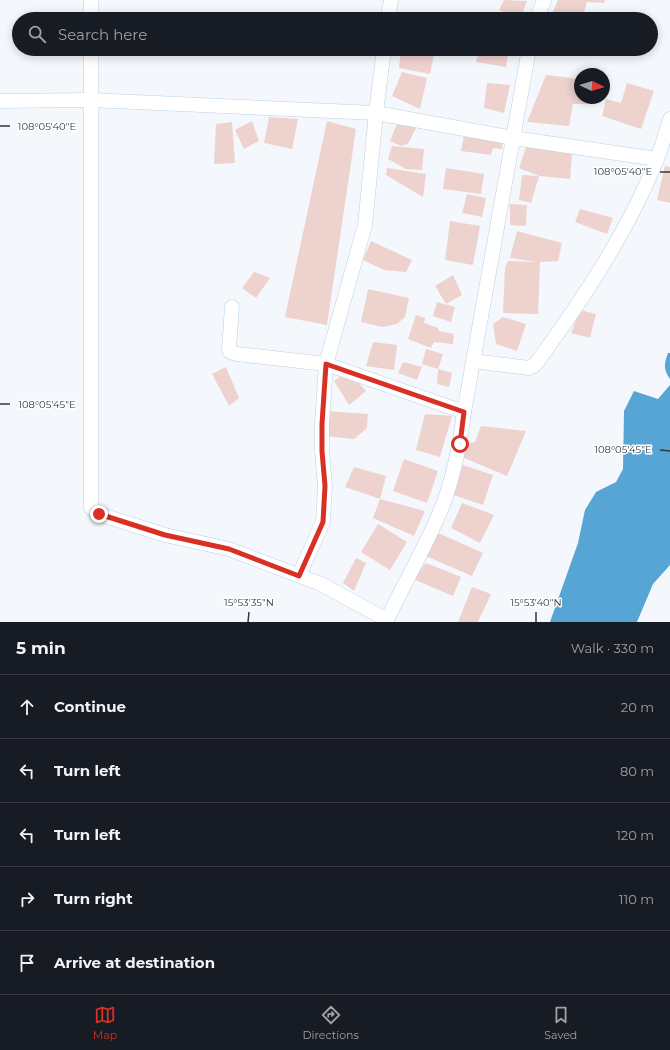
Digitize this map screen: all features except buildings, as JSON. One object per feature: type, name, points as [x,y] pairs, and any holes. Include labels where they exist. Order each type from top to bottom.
[{"type":"street","points":[[91,0],[91,12]]},
{"type":"street","points":[[389,12],[391,0]]},
{"type":"street","points":[[540,12],[544,0]]},
{"type":"street","points":[[90,56],[91,508],[99,514],[165,535],[229,549],[321,584],[386,621],[440,512],[460,444],[464,412],[527,56]]},
{"type":"street","points":[[299,576],[323,522],[325,486],[322,451],[322,424],[326,364],[365,225],[383,56]]},
{"type":"street","points":[[0,101],[90,100],[376,113],[513,138],[657,159]]},
{"type":"street","points":[[473,360],[529,368],[535,365],[581,299],[626,227],[657,159],[670,119]]},
{"type":"street","points":[[232,307],[230,352],[326,364],[464,412]]},
{"type":"water","points":[[668,353],[670,353],[670,379],[666,372],[665,366]]},
{"type":"water","points":[[670,385],[670,565],[653,584],[637,622],[550,622],[578,543],[585,510],[596,492],[616,482],[623,469],[624,411],[634,391],[658,399]]},
{"type":"route","points":[[99,514],[165,535],[229,549],[299,576],[323,522],[325,486],[322,451],[322,424],[326,364],[464,412],[460,444]]}]
